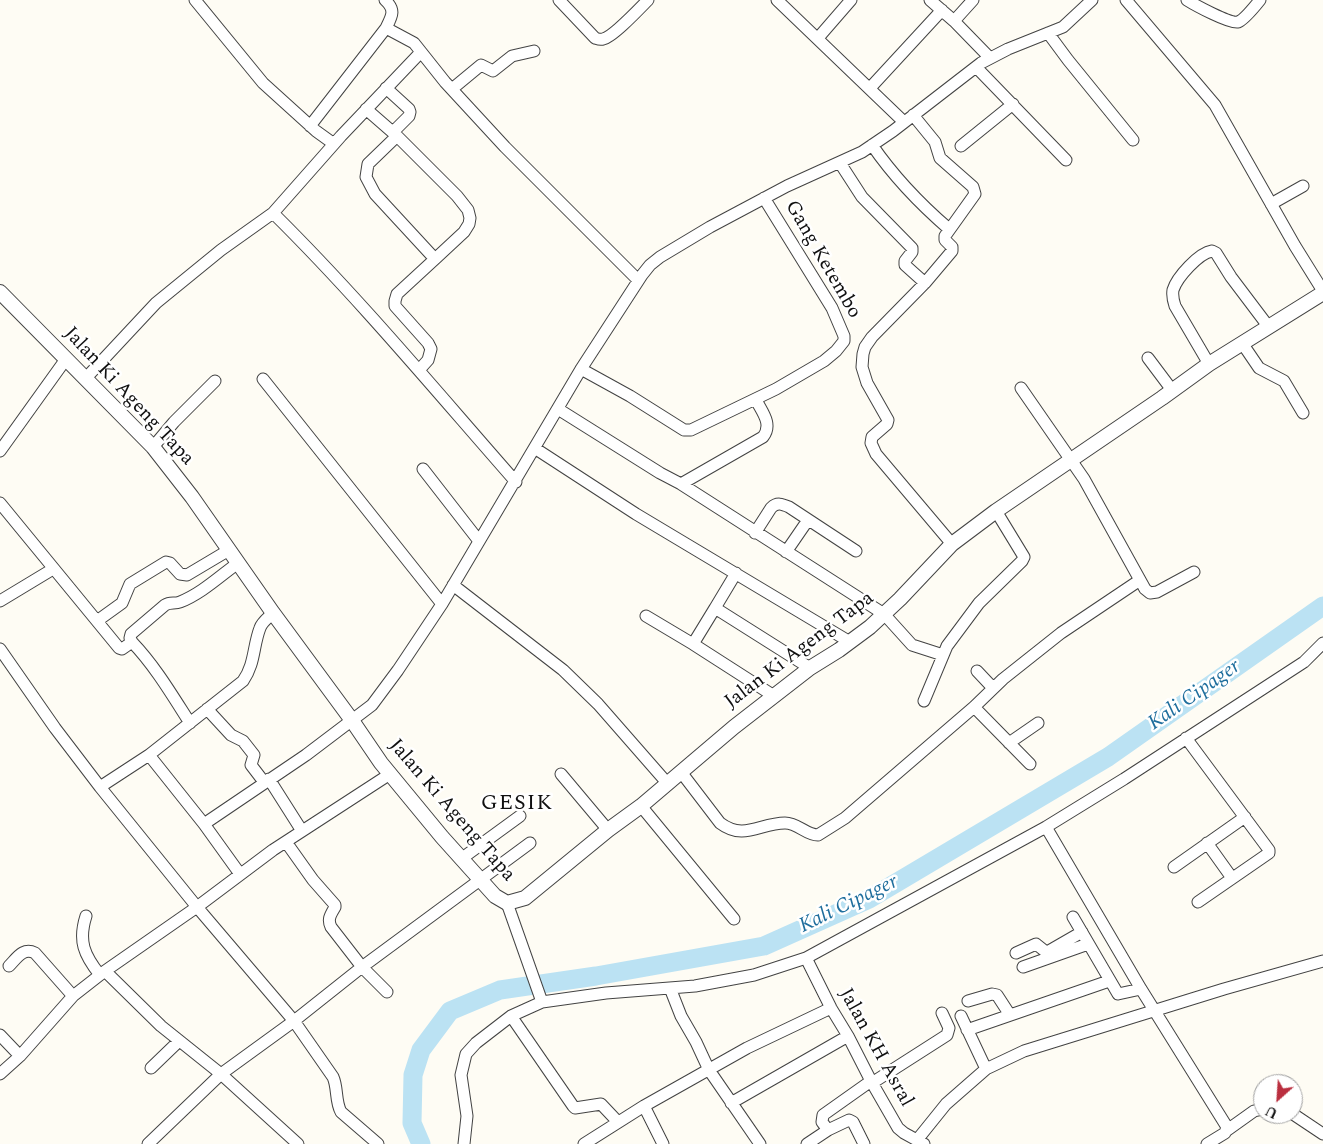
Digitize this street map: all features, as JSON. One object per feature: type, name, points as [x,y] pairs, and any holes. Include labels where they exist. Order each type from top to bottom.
[{"type":"street","points":[[310,126],[386,28],[392,12],[391,6],[385,0]]},
{"type":"street","points":[[559,0],[595,38],[601,40],[622,25],[648,0]]},
{"type":"street","points":[[777,0],[870,88],[909,118],[935,142],[940,158],[975,190],[974,197],[944,238],[952,247],[952,251],[925,283],[868,342],[863,354],[862,367],[870,390],[888,420],[887,424],[872,437],[871,444],[876,454],[952,544]]},
{"type":"street","points":[[818,38],[851,0]]},
{"type":"street","points":[[930,0],[954,21],[990,58]]},
{"type":"street","points":[[954,21],[973,0]]},
{"type":"street","points":[[204,824],[306,755],[351,719],[372,705],[442,604],[536,449],[581,369],[638,280],[650,265],[710,227],[798,181],[840,163],[872,145],[976,66],[1014,46],[1063,27],[1092,0]]},
{"type":"street","points":[[1126,0],[1215,105],[1323,292]]},
{"type":"street","points":[[1187,0],[1212,14],[1234,22],[1241,20],[1260,0]]},
{"type":"street","points":[[202,3],[263,83],[310,126],[334,144]]},
{"type":"street","points":[[870,88],[942,10]]},
{"type":"street","points":[[386,28],[410,40],[505,148],[638,280]]},
{"type":"street","points":[[1048,33],[1133,140]]},
{"type":"street","points":[[452,89],[481,65],[493,70],[512,56],[534,51]]},
{"type":"street","points":[[85,378],[156,303],[221,250],[273,214],[334,144],[421,52]]},
{"type":"street","points":[[976,66],[1066,160]]},
{"type":"street","points":[[386,88],[410,112],[395,134],[368,164],[366,176],[375,194],[436,260]]},
{"type":"street","points":[[961,146],[1013,104]]},
{"type":"street","points":[[366,109],[395,134],[457,196],[468,210],[470,218],[464,232],[436,260],[397,294],[396,306],[431,350],[428,360],[419,370]]},
{"type":"street","points":[[872,145],[907,190],[949,229]]},
{"type":"street","points":[[840,163],[862,197],[912,248],[912,252],[905,261],[905,265],[925,283]]},
{"type":"street","points":[[1271,204],[1303,186]]},
{"type":"street","name":"Gang Ketembo","points":[[756,400],[824,361],[836,352],[844,342],[844,336],[832,308],[764,198]]},
{"type":"street","points":[[273,214],[311,250],[516,482]]},
{"type":"street","points":[[1208,364],[1175,306],[1173,298],[1177,280],[1206,253],[1212,251],[1216,253],[1268,326]]},
{"type":"street","name":"Jalan Ki Ageng Tapa","points":[[0,292],[153,447],[192,497],[273,613],[390,774],[494,896],[507,903],[525,898],[668,784],[734,727],[810,668],[850,642],[884,614],[952,544],[989,516],[1208,364],[1323,292]]},
{"type":"street","points":[[1242,343],[1259,368],[1284,381],[1303,414]]},
{"type":"street","points":[[1148,358],[1172,390]]},
{"type":"street","points":[[0,451],[66,359]]},
{"type":"street","points":[[581,369],[630,396],[684,430],[691,430],[741,405],[756,400],[767,420],[767,432],[680,484]]},
{"type":"street","points":[[263,379],[442,604]]},
{"type":"street","points":[[153,447],[186,409],[215,380]]},
{"type":"street","points":[[1021,388],[1071,459],[1145,588],[1150,593],[1157,592],[1194,572]]},
{"type":"street","points":[[558,409],[884,614],[914,647],[943,655]]},
{"type":"street","points":[[536,449],[636,514],[850,642]]},
{"type":"street","points":[[423,469],[479,541]]},
{"type":"street","points":[[0,503],[119,648],[122,649],[132,642]]},
{"type":"street","points":[[756,533],[775,504],[779,504],[789,507],[856,551]]},
{"type":"street","points":[[924,701],[943,655],[958,630],[980,603],[1024,557],[989,516]]},
{"type":"street","points":[[786,552],[808,520]]},
{"type":"street","points":[[184,575],[229,550]]},
{"type":"street","points":[[97,621],[122,603],[130,584],[168,562],[176,571],[184,575],[196,594]]},
{"type":"street","points":[[190,723],[161,676],[132,642],[131,634],[165,605],[179,603],[196,594],[238,563]]},
{"type":"street","points":[[0,601],[53,569]]},
{"type":"street","points":[[693,644],[736,573]]},
{"type":"street","points":[[681,772],[720,823],[728,829],[737,832],[783,823],[794,824],[809,834],[818,835],[845,818],[974,707],[993,688],[1061,633],[1140,580]]},
{"type":"street","points":[[453,584],[562,670],[598,704],[668,784]]},
{"type":"street","points":[[715,608],[810,668]]},
{"type":"street","points":[[100,787],[149,755],[243,680],[249,672],[260,628],[264,621],[273,613]]},
{"type":"street","points":[[646,616],[774,696]]},
{"type":"street","points":[[464,1144],[467,1116],[461,1076],[466,1054],[476,1043],[511,1016],[541,999],[670,988],[754,975],[806,958],[1046,827],[1124,779],[1304,662],[1323,643]]},
{"type":"street","points":[[0,649],[55,728],[100,787],[196,907],[294,1021],[333,1077],[337,1085],[338,1106],[341,1112],[378,1144]]},
{"type":"street","points":[[977,671],[993,688]]},
{"type":"street","points":[[974,707],[1030,764]]},
{"type":"street","points":[[207,709],[231,735],[243,741],[254,754],[251,765],[267,781],[302,831]]},
{"type":"street","points":[[1009,743],[1038,722]]},
{"type":"street","points":[[1186,738],[1268,848],[1269,853],[1198,902]]},
{"type":"street","points":[[149,755],[204,824],[240,874]]},
{"type":"street","points":[[0,1074],[20,1056],[72,996],[240,874],[390,774]]},
{"type":"street","points":[[561,774],[608,830]]},
{"type":"street","points":[[641,806],[734,919]]},
{"type":"street","points":[[461,859],[520,816]]},
{"type":"street","points":[[1174,867],[1245,817]]},
{"type":"street","points":[[1046,827],[1141,989],[1227,1127],[1226,1131]]},
{"type":"street","points":[[286,842],[313,880],[335,905],[328,923],[362,967],[387,992]]},
{"type":"street","points":[[148,1144],[221,1074],[294,1021],[362,967],[428,920],[479,879],[530,843]]},
{"type":"street","points":[[1208,843],[1232,878]]},
{"type":"street","points":[[507,903],[541,999]]},
{"type":"street","points":[[86,916],[83,930],[83,946],[90,962],[179,1041],[221,1074],[298,1144]]},
{"type":"street","points":[[1073,917],[1118,994],[1141,989]]},
{"type":"street","points":[[1036,944],[1046,952],[1082,932]]},
{"type":"street","points":[[1016,953],[1036,944]]},
{"type":"street","points":[[1036,944],[1044,960]]},
{"type":"street","points":[[1023,967],[1088,944]]},
{"type":"street","points":[[9,966],[24,951],[35,952],[72,996]]},
{"type":"street","name":"Jalan KH Asral","points":[[806,958],[831,1008],[898,1128],[920,1142]]},
{"type":"street","points":[[920,1142],[946,1104],[986,1069],[1024,1051],[1155,1010],[1323,961]]},
{"type":"street","points":[[967,1030],[1109,981]]},
{"type":"street","points":[[670,988],[680,1016],[710,1070],[760,1144]]},
{"type":"street","points":[[968,1001],[992,994],[997,995],[1010,1015]]},
{"type":"street","points":[[584,1144],[644,1106],[747,1048],[831,1008]]},
{"type":"street","points":[[828,1130],[822,1122],[823,1115],[947,1035],[949,1028],[942,1013]]},
{"type":"street","points":[[511,1016],[575,1108],[601,1104],[618,1122]]},
{"type":"street","points":[[961,1016],[986,1069]]},
{"type":"street","points":[[0,1035],[20,1056]]},
{"type":"street","points":[[731,1103],[848,1036]]},
{"type":"street","points":[[151,1068],[179,1041]]},
{"type":"street","points":[[644,1106],[663,1144]]},
{"type":"street","points":[[1207,1144],[1253,1112]]},
{"type":"street","points":[[807,1144],[828,1130],[851,1121],[864,1144]]},
{"type":"street","points":[[1303,1121],[1323,1134]]},
{"type":"waterway","name":"Kali Cipager","points":[[421,1144],[412,1123],[413,1075],[421,1050],[450,1011],[500,990],[596,976],[764,946],[869,899],[1108,757],[1323,606]]},
{"type":"district","name":"GESIK","points":[[517,805]]}]
